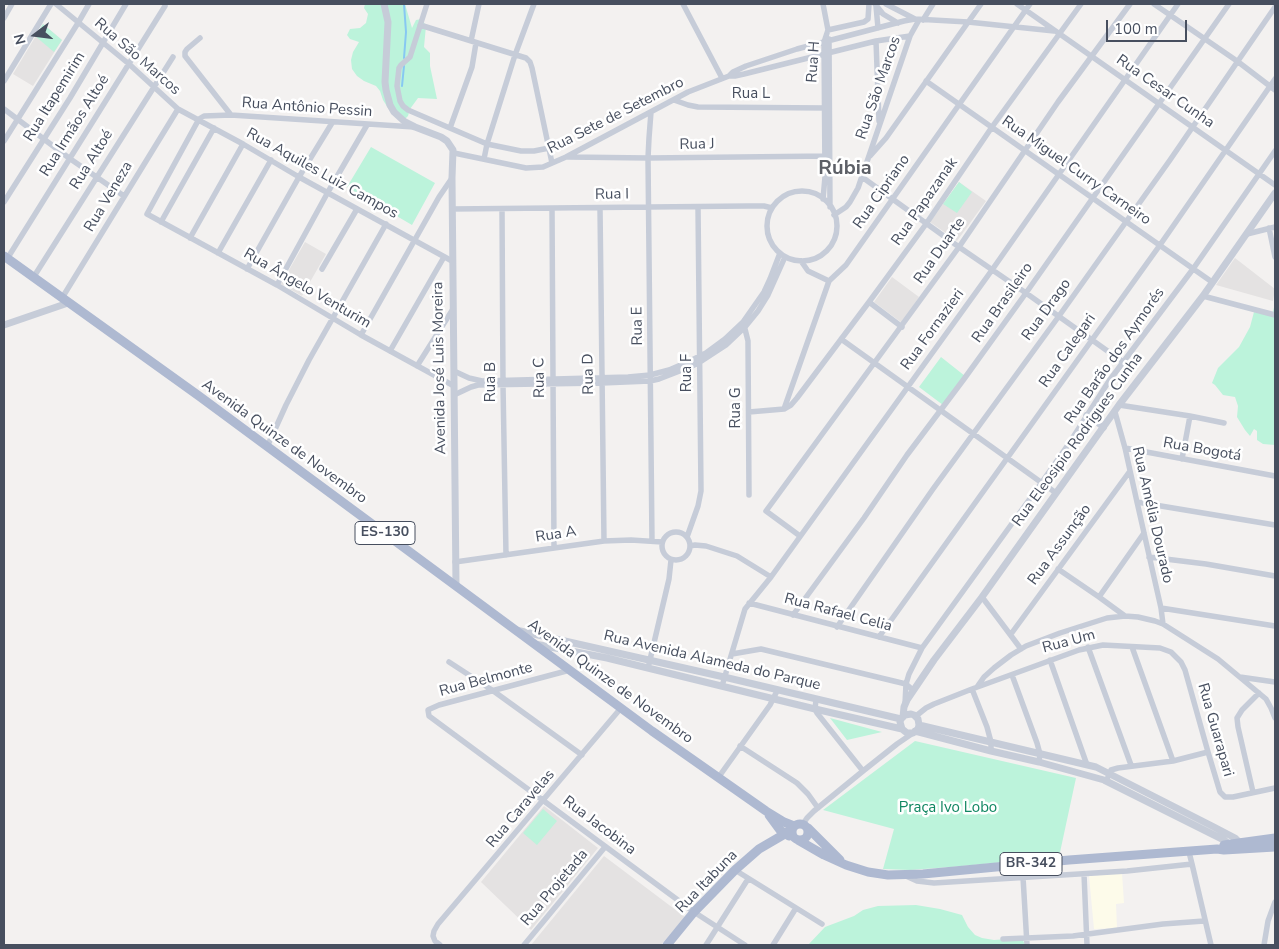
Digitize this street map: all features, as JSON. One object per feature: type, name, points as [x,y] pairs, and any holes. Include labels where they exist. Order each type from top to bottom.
[{"type":"main road","name":"Avenida Quinze de Novembro","points":[[6,257],[199,396],[621,708],[767,813]]},
{"type":"main road","name":"ES-130","points":[[767,813],[797,831]]},
{"type":"main road","points":[[767,813],[772,827],[771,842],[797,831]]},
{"type":"main road","name":"BR-342","points":[[797,831],[824,855],[846,865],[877,874],[905,875],[1069,860],[1189,852],[1217,849],[1223,846],[1275,847]]},
{"type":"main road","name":"BR-342","points":[[797,831],[846,865]]},
{"type":"main road","name":"BR-342","points":[[1241,846],[1275,838]]},
{"type":"main road","name":"Rua Itabuna","points":[[667,945],[694,912],[735,870],[753,854],[771,842]]},
{"type":"street","points":[[4,18],[12,4]]},
{"type":"street","points":[[4,81],[51,4]]},
{"type":"street","name":"Rua São Marcos","points":[[56,4],[104,42],[178,109]]},
{"type":"street","points":[[4,141],[88,4]]},
{"type":"street","name":"Rua Itapemirim","points":[[4,202],[126,4]]},
{"type":"street","points":[[384,4],[388,22],[385,82],[390,105],[394,112],[405,122],[442,137],[453,151]]},
{"type":"street","points":[[427,4],[410,57],[400,68],[397,86],[400,101],[404,106],[408,110],[487,144],[521,150],[549,148]]},
{"type":"street","points":[[450,128],[472,68],[473,42],[479,4]]},
{"type":"street","points":[[484,159],[515,55],[534,4]]},
{"type":"street","points":[[682,4],[722,78]]},
{"type":"street","name":"Rua H","points":[[823,4],[827,37],[826,108],[830,206]]},
{"type":"street","points":[[827,37],[868,19],[869,4]]},
{"type":"street","points":[[875,4],[878,26],[890,18],[897,10]]},
{"type":"street","points":[[875,4],[880,11],[898,22]]},
{"type":"street","points":[[886,4],[919,20]]},
{"type":"street","name":"Rua São Marcos","points":[[834,215],[850,202],[862,177],[910,36],[919,20],[933,4]]},
{"type":"street","points":[[867,160],[886,138],[981,4]]},
{"type":"street","name":"Rua Cesar Cunha","points":[[1017,4],[1275,185]]},
{"type":"street","name":"Rua Cipriano","points":[[784,409],[829,281],[846,265],[1030,4]]},
{"type":"street","name":"Rua Papazanak","points":[[784,409],[797,398],[869,302],[926,224],[1057,32],[1081,4]]},
{"type":"street","name":"Rua Duarte","points":[[800,536],[766,511],[902,327],[1058,102],[1130,4]]},
{"type":"street","points":[[1154,4],[1273,88]]},
{"type":"street","name":"Rua Fornazieri","points":[[722,686],[743,614],[749,603],[771,577],[992,270],[1178,4]]},
{"type":"street","name":"Rua Brasileiro","points":[[793,614],[1026,293],[1229,4]]},
{"type":"street","name":"Rua Irmãos Altoé","points":[[6,257],[165,6]]},
{"type":"street","name":"Rua Drago","points":[[837,626],[1059,316],[1275,7]]},
{"type":"street","name":"Rua Sete de Setembro","points":[[729,76],[733,72],[756,62],[827,37],[898,22],[919,20],[968,22],[1057,32]]},
{"type":"street","points":[[420,25],[526,58],[530,62],[552,163]]},
{"type":"street","name":"Rua Sete de Setembro","points":[[453,151],[526,168],[543,166],[566,157],[700,86],[722,78],[876,41],[910,36]]},
{"type":"street","points":[[200,38],[187,49],[185,56],[231,116]]},
{"type":"street","points":[[876,41],[879,125]]},
{"type":"street","name":"Rua Altoé","points":[[33,278],[173,56]]},
{"type":"street","name":"Rua Calegari","points":[[879,637],[1226,150],[1273,88],[1275,79]]},
{"type":"street","name":"Rua Miguel Curry Carneiro","points":[[926,81],[1212,282]]},
{"type":"street","name":"Rua L","points":[[674,100],[698,107],[826,108]]},
{"type":"street","points":[[4,109],[69,158],[124,196]]},
{"type":"street","name":"Rua Aquiles Luiz Campos","points":[[178,109],[452,261]]},
{"type":"street","name":"Rua Veneza","points":[[65,300],[124,196],[178,109]]},
{"type":"street","name":"Rua E","points":[[651,112],[648,158],[652,541]]},
{"type":"street","name":"Rua Antônio Pessin","points":[[198,120],[207,115],[415,127]]},
{"type":"street","name":"Rua Ângelo Venturim","points":[[198,120],[147,214],[277,285],[361,335],[454,386]]},
{"type":"street","points":[[247,269],[332,123]]},
{"type":"street","points":[[277,285],[328,192],[368,125]]},
{"type":"street","points":[[161,222],[214,128]]},
{"type":"street","points":[[190,238],[243,144]]},
{"type":"street","name":"Avenida José Luis Moreira","points":[[453,151],[452,261],[456,586]]},
{"type":"street","name":"Rua Barão dos Aymorés","points":[[904,704],[906,684],[922,648],[1042,482],[1123,362],[1193,269],[1275,151]]},
{"type":"street","name":"Rua H","points":[[823,199],[827,156]]},
{"type":"street","name":"Rua J","points":[[566,157],[827,156]]},
{"type":"street","points":[[218,253],[271,160]]},
{"type":"street","points":[[862,177],[1123,362]]},
{"type":"street","points":[[361,335],[439,197],[452,178]]},
{"type":"street","points":[[805,191],[815,194],[830,206],[836,223],[836,232],[828,250],[820,256],[812,260],[801,261],[782,255],[773,246],[767,228],[768,218],[777,201],[795,192],[805,191]]},
{"type":"street","name":"Rua Eleosipio Rodrigues Cunha","points":[[904,704],[1119,405],[1203,296],[1275,193]]},
{"type":"street","name":"Rua I","points":[[452,209],[649,206],[759,206],[772,208]]},
{"type":"street","name":"Rua F","points":[[687,537],[701,491],[698,207]]},
{"type":"street","name":"Rua C","points":[[552,208],[554,548]]},
{"type":"street","name":"Rua D","points":[[600,208],[604,541]]},
{"type":"street","points":[[322,269],[357,209]]},
{"type":"street","name":"Rua B","points":[[502,209],[506,555]]},
{"type":"street","points":[[267,447],[286,405],[332,318],[386,224]]},
{"type":"street","points":[[1247,234],[1272,228],[1275,257]]},
{"type":"street","points":[[454,372],[476,380],[503,382],[602,381],[650,378],[680,371],[726,345],[758,311],[768,295],[782,255]]},
{"type":"street","points":[[390,351],[444,257]]},
{"type":"street","points":[[801,261],[808,271],[829,281]]},
{"type":"street","points":[[1203,296],[1275,314]]},
{"type":"street","points":[[4,325],[65,300]]},
{"type":"street","points":[[869,302],[902,327]]},
{"type":"street","points":[[417,366],[453,308]]},
{"type":"street","name":"Rua G","points":[[744,324],[748,341],[749,495]]},
{"type":"street","points":[[841,339],[1056,493]]},
{"type":"street","points":[[454,395],[478,385],[503,382]]},
{"type":"street","points":[[1119,405],[1190,416],[1224,424]]},
{"type":"street","points":[[749,412],[784,409]]},
{"type":"street","name":"Rua Amélia Dourado","points":[[1114,412],[1125,448],[1163,624]]},
{"type":"street","points":[[1086,415],[1104,428]]},
{"type":"street","points":[[1182,459],[1190,416]]},
{"type":"street","name":"Rua Bogotá","points":[[1125,448],[1275,476]]},
{"type":"street","name":"Rua Assunção","points":[[1010,634],[1130,471]]},
{"type":"street","points":[[1137,502],[1275,525]]},
{"type":"street","points":[[675,531],[687,537],[690,546],[689,551],[682,558],[672,560],[662,551],[662,542],[666,534],[675,531]]},
{"type":"street","points":[[1100,597],[1144,533]]},
{"type":"street","name":"Rua A","points":[[455,562],[604,541],[662,542]]},
{"type":"street","points":[[690,546],[706,546],[737,556],[771,577]]},
{"type":"street","points":[[1149,557],[1206,564],[1275,576]]},
{"type":"street","points":[[648,668],[672,560]]},
{"type":"street","points":[[1058,570],[1100,597],[1125,616]]},
{"type":"street","points":[[982,597],[1021,649]]},
{"type":"street","name":"Rua Rafael Celia","points":[[749,603],[922,648]]},
{"type":"street","points":[[1161,608],[1275,626]]},
{"type":"street","points":[[991,751],[991,742],[975,688],[988,674],[1021,649],[1088,623],[1107,618],[1125,616],[1148,619],[1163,624],[1218,659],[1240,677],[1269,704],[1275,718]]},
{"type":"street","name":"Rua Avenida Alameda do Parque","points":[[516,630],[816,700],[902,718]]},
{"type":"street","points":[[534,644],[607,658],[903,730],[906,733],[916,730],[991,742],[1107,782],[1224,840],[1231,847]]},
{"type":"street","name":"Rua Um","points":[[914,715],[934,704],[1088,647],[1103,645],[1160,648],[1171,652],[1181,662],[1187,677]]},
{"type":"street","points":[[1088,647],[1131,765]]},
{"type":"street","points":[[1132,647],[1173,761]]},
{"type":"street","points":[[732,654],[761,649],[906,684],[913,690]]},
{"type":"street","points":[[1050,660],[1087,765]]},
{"type":"street","points":[[449,662],[492,690],[582,755]]},
{"type":"street","name":"Rua Belmonte","points":[[440,725],[429,716],[428,710],[492,690],[570,670]]},
{"type":"street","points":[[988,674],[992,682]]},
{"type":"street","points":[[1012,675],[1038,743],[1040,758]]},
{"type":"street","name":"Rua Guarapari","points":[[1187,677],[1218,788],[1222,795],[1233,797],[1275,788]]},
{"type":"street","points":[[1240,677],[1275,682]]},
{"type":"street","points":[[718,778],[763,716],[777,691]]},
{"type":"street","points":[[1253,792],[1237,718],[1242,710],[1259,694]]},
{"type":"street","points":[[816,700],[815,709],[819,716],[863,771]]},
{"type":"street","points":[[797,831],[810,819],[818,808],[916,730],[918,719],[908,711],[904,704]]},
{"type":"street","points":[[903,730],[900,726],[904,704]]},
{"type":"street","name":"Rua Caravelas","points":[[440,945],[433,936],[438,924],[621,708]]},
{"type":"street","points":[[902,718],[905,715],[914,715]]},
{"type":"street","name":"Rua Jacobina","points":[[440,725],[694,912],[745,945]]},
{"type":"street","points":[[897,744],[903,730]]},
{"type":"street","points":[[916,730],[991,751],[1087,765],[1109,773],[1235,838],[1241,846]]},
{"type":"street","points":[[740,746],[797,783],[818,808]]},
{"type":"street","points":[[1107,782],[1111,770],[1131,765],[1173,761],[1208,752]]},
{"type":"street","name":"Rua Projetada","points":[[524,945],[605,847]]},
{"type":"street","points":[[1189,852],[1211,945]]},
{"type":"street","points":[[905,875],[918,881],[934,883],[1127,872],[1192,864]]},
{"type":"street","points":[[735,870],[822,924]]},
{"type":"street","points":[[1084,874],[1087,945]]},
{"type":"street","points":[[1023,877],[1027,945]]},
{"type":"street","points":[[706,945],[748,879]]},
{"type":"street","points":[[1264,945],[1268,921],[1275,902]]},
{"type":"street","points":[[773,945],[796,908]]},
{"type":"street","points":[[1003,939],[1073,936],[1163,924],[1204,921]]},
{"type":"shaded area","points":[[43,24],[62,40],[33,86],[13,74]]},
{"type":"shaded area","points":[[959,182],[986,201],[957,241],[930,222]]},
{"type":"shaded area","points":[[305,242],[326,254],[302,296],[281,284]]},
{"type":"shaded area","points":[[1235,258],[1275,289],[1273,301],[1216,285]]},
{"type":"shaded area","points":[[892,277],[919,297],[902,323],[874,302]]},
{"type":"shaded area","points":[[544,806],[598,848],[531,930],[481,882]]},
{"type":"shaded area","points":[[604,856],[685,917],[661,945],[531,945]]},
{"type":"shaded area","points":[[1122,873],[1124,903],[1116,904],[1117,928],[1094,929],[1089,876]]},
{"type":"green space","points":[[365,4],[405,4],[412,28],[416,20],[422,19],[426,26],[424,47],[430,53],[430,66],[437,99],[418,98],[404,120],[388,108],[376,86],[364,81],[352,69],[351,60],[353,52],[359,42],[350,39],[347,35],[350,29],[360,28],[366,23],[368,14],[364,8]]},
{"type":"green space","points":[[43,24],[62,40],[54,52],[35,36]]},
{"type":"green space","points":[[371,147],[435,183],[412,225],[347,187]]},
{"type":"green space","points":[[959,182],[972,192],[957,213],[943,204]]},
{"type":"green space","points":[[1275,303],[1275,445],[1263,444],[1257,440],[1257,431],[1254,429],[1250,436],[1237,417],[1238,406],[1235,397],[1223,395],[1212,383],[1218,368],[1239,347],[1250,327],[1254,312],[1272,316]]},
{"type":"green space","points":[[941,357],[965,376],[943,405],[919,387]]},
{"type":"green space","points":[[830,718],[882,732],[847,740]]},
{"type":"green space","name":"Praça Ivo Lobo","points":[[915,741],[1076,778],[1059,857],[910,870],[883,869],[894,829],[823,810]]},
{"type":"green space","points":[[543,809],[557,821],[537,845],[523,833]]},
{"type":"green space","points":[[916,905],[962,915],[968,927],[975,935],[982,938],[994,940],[1022,938],[1025,945],[808,945],[825,927],[854,916],[863,910],[878,906]]},
{"type":"waterway","points":[[404,4],[406,32],[404,58]]},
{"type":"waterway","points":[[402,86],[404,66]]},
{"type":"district","name":"Rúbia","points":[[845,169]]}]
